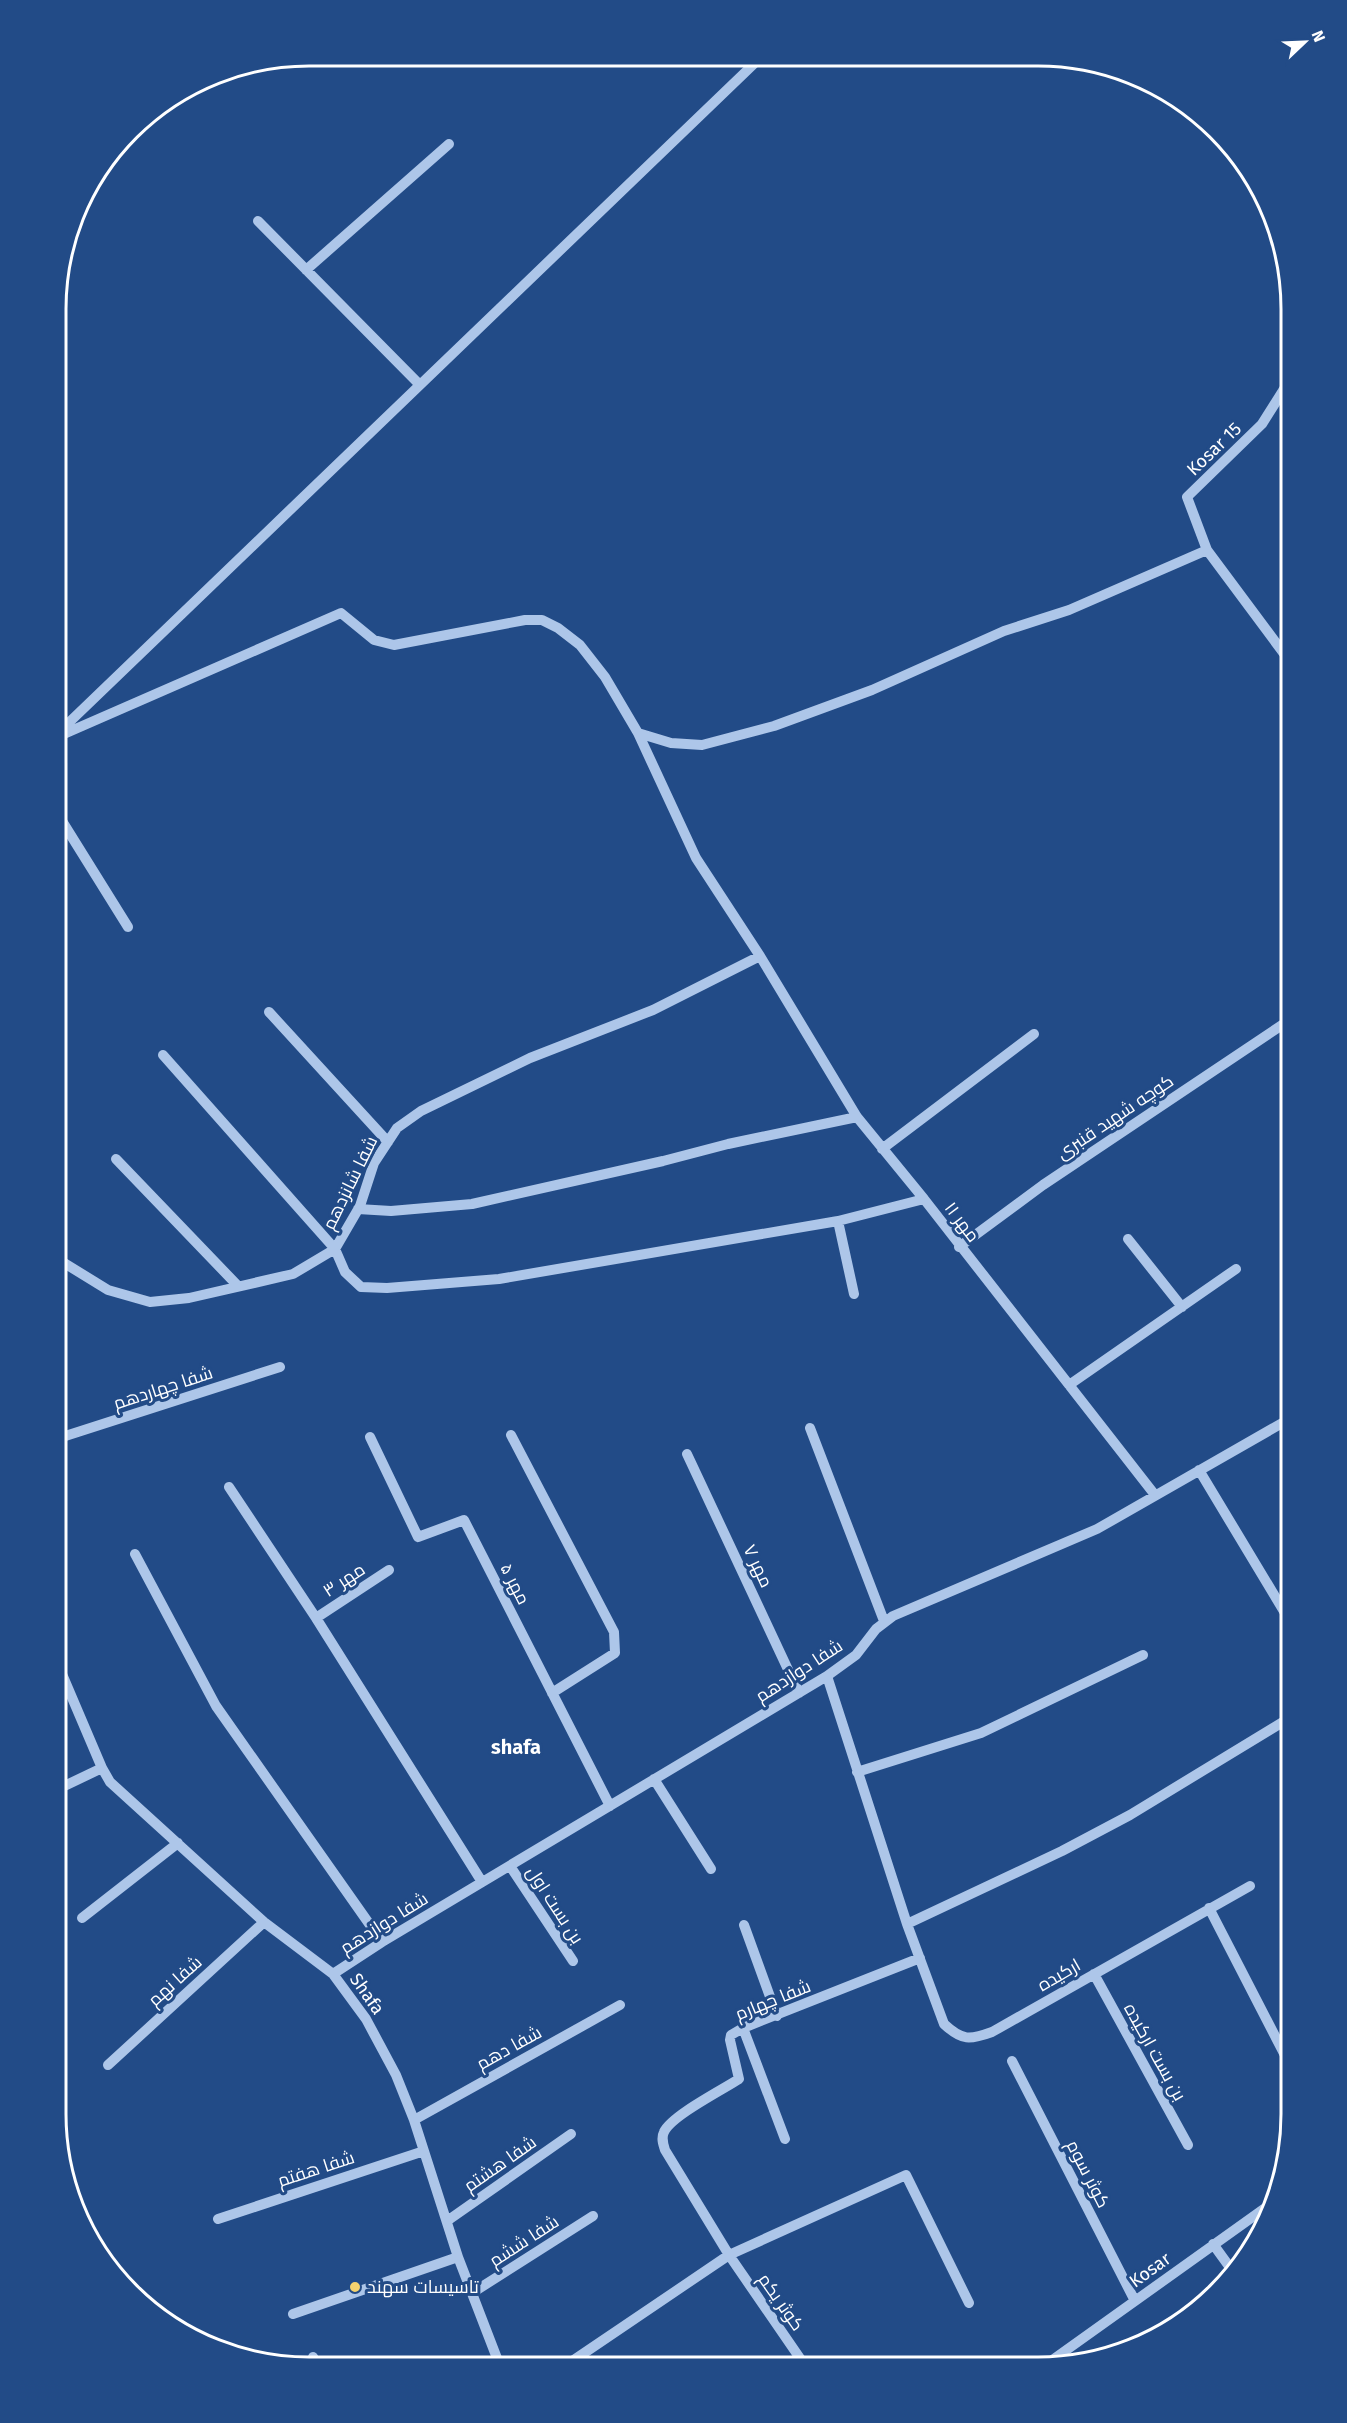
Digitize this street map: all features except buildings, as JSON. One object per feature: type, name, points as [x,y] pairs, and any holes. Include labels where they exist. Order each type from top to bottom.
[{"type":"street","points":[[66,726],[752,66]]},
{"type":"street","points":[[306,270],[449,144]]},
{"type":"street","points":[[258,221],[420,385]]},
{"type":"street","name":"Kosar 15","points":[[1281,395],[1262,424],[1187,497],[1207,550],[1281,650]]},
{"type":"street","points":[[638,732],[671,743],[702,745],[774,726],[872,690],[994,636],[1069,610],[1207,550]]},
{"type":"street","name":"مهر ۱۱","points":[[66,731],[341,612],[374,640],[394,645],[525,620],[542,620],[558,628],[580,645],[605,677],[638,732],[696,858],[760,956],[857,1117],[924,1199],[959,1247],[1155,1495]]},
{"type":"street","points":[[66,827],[128,927]]},
{"type":"street","name":"شفا شانزدهم","points":[[66,1264],[108,1290],[150,1302],[189,1298],[293,1274],[335,1249],[358,1209],[374,1163],[397,1128],[420,1111],[530,1058],[653,1010],[760,956]]},
{"type":"street","points":[[269,1012],[388,1142]]},
{"type":"street","name":"کوچه شهید قنبری","points":[[959,1247],[1043,1185],[1281,1026]]},
{"type":"street","points":[[882,1149],[1034,1034]]},
{"type":"street","points":[[163,1055],[335,1249],[345,1272],[362,1287],[387,1288],[499,1279],[838,1221],[924,1199]]},
{"type":"street","points":[[358,1209],[391,1211],[472,1204],[728,1144],[857,1117]]},
{"type":"street","points":[[117,1159],[238,1286]]},
{"type":"street","points":[[838,1221],[854,1294]]},
{"type":"street","points":[[1128,1239],[1182,1307]]},
{"type":"street","points":[[1069,1385],[1236,1269]]},
{"type":"street","name":"شفا چهاردهم","points":[[66,1436],[280,1367]]},
{"type":"street","name":"شفا دوازدهم","points":[[333,1974],[382,1942],[827,1676],[856,1655],[884,1621],[1078,1538],[1281,1424]]},
{"type":"street","points":[[810,1428],[884,1621]]},
{"type":"street","points":[[511,1435],[614,1632],[615,1653],[552,1693]]},
{"type":"street","name":"مهر ۵","points":[[370,1437],[418,1537],[464,1520],[610,1806]]},
{"type":"street","name":"مهر ۷","points":[[687,1454],[799,1693]]},
{"type":"street","points":[[1199,1470],[1281,1606]]},
{"type":"street","points":[[230,1487],[316,1618],[482,1882]]},
{"type":"street","points":[[135,1554],[216,1706],[382,1942]]},
{"type":"street","name":"مهر ۳","points":[[316,1618],[389,1570]]},
{"type":"street","points":[[857,1772],[981,1733],[1143,1655]]},
{"type":"street","name":"ارکیده","points":[[827,1676],[907,1924],[944,2024],[956,2036],[974,2039],[992,2032],[1250,1886]]},
{"type":"street","name":"Shafa","points":[[66,1693],[110,1782],[264,1922],[333,1974],[366,2019],[396,2074],[414,2120],[458,2257],[496,2357]]},
{"type":"street","points":[[907,1924],[1062,1851],[1130,1815],[1281,1723]]},
{"type":"street","points":[[66,1785],[102,1768]]},
{"type":"street","points":[[654,1779],[711,1869]]},
{"type":"street","points":[[82,1918],[178,1844]]},
{"type":"street","name":"بن بست اول","points":[[510,1866],[573,1961]]},
{"type":"street","points":[[1209,1908],[1281,2048]]},
{"type":"street","name":"شفا نهم","points":[[108,2065],[264,1922]]},
{"type":"street","points":[[744,1925],[777,2016]]},
{"type":"street","name":"شفا چهارم","points":[[729,2255],[665,2150],[662,2140],[664,2131],[673,2120],[739,2079],[730,2040],[731,2035],[743,2028],[920,1958]]},
{"type":"street","name":"بن بست ارکیده","points":[[1094,1974],[1188,2145]]},
{"type":"street","name":"شفا دهم","points":[[414,2120],[620,2006]]},
{"type":"street","points":[[743,2028],[785,2139]]},
{"type":"street","name":"کوثر سوم","points":[[1012,2061],[1135,2301]]},
{"type":"street","name":"شفا هشتم","points":[[447,2221],[571,2134]]},
{"type":"street","name":"شفا هفتم","points":[[218,2219],[424,2151]]},
{"type":"street","points":[[578,2357],[729,2255],[906,2175],[969,2303]]},
{"type":"street","name":"Kosar","points":[[1058,2356],[1261,2211]]},
{"type":"street","name":"شفا ششم","points":[[472,2294],[594,2216]]},
{"type":"street","points":[[1213,2244],[1228,2265]]},
{"type":"street","name":"کوثر یکم","points":[[729,2255],[799,2357]]},
{"type":"street","points":[[293,2314],[458,2257]]},
{"type":"place","name":"تاسیسات سهند","points":[[355,2287]]},
{"type":"district","name":"shafa","points":[[516,1747]]}]
